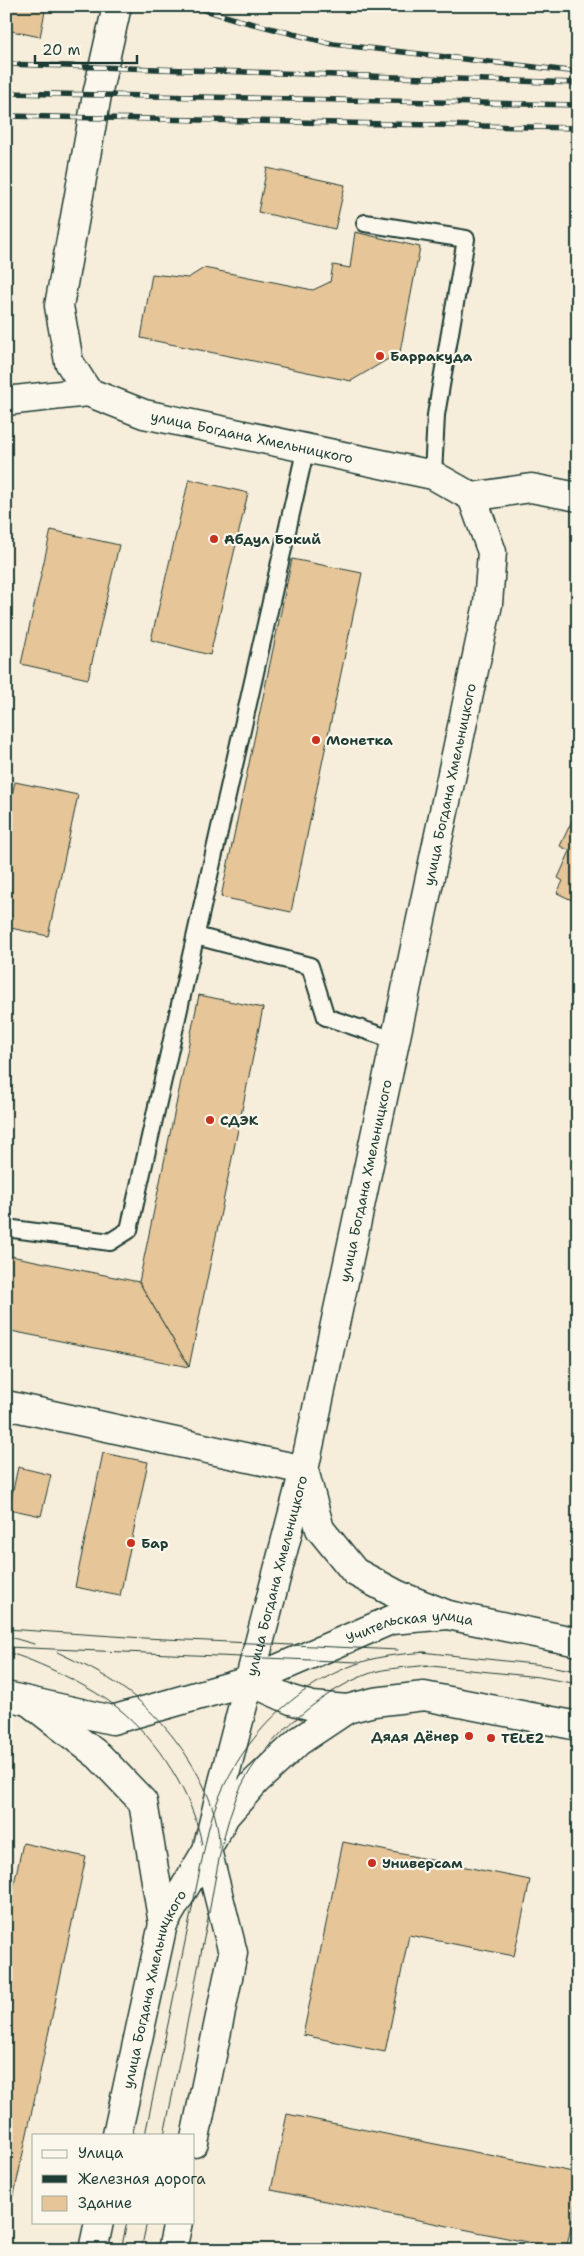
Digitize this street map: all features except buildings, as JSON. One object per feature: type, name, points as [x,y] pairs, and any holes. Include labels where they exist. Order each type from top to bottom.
[{"type":"main road","points":[[6,401],[88,392],[69,362],[60,306],[112,8]]},
{"type":"main road","name":"улица Богдана Хмельницкого","points":[[88,392],[144,414],[306,447],[410,472],[433,475],[472,497],[492,552],[488,604],[304,1470],[207,1850],[163,1924],[117,2134]]},
{"type":"main road","points":[[472,497],[531,488],[578,496]]},
{"type":"main road","points":[[6,1405],[304,1470],[320,1529],[355,1572],[398,1595],[448,1616]]},
{"type":"main road","name":"Учительская улица","points":[[17,1699],[112,1720],[249,1681],[391,1620],[448,1616],[578,1642]]},
{"type":"main road","points":[[249,1681],[298,1702],[312,1706],[347,1709]]},
{"type":"main road","points":[[207,1850],[225,1816],[256,1781],[299,1741],[347,1709],[374,1702],[424,1696],[578,1726]]},
{"type":"main road","points":[[17,1699],[100,1756],[143,1802],[163,1924]]},
{"type":"main road","name":"улица Богдана Хмельницкого","points":[[195,2138],[233,1953],[207,1850]]},
{"type":"main road","points":[[93,2250],[98,2224]]},
{"type":"main road","points":[[172,2250],[178,2224]]},
{"type":"lane","points":[[365,223],[466,239],[436,415],[433,475]]},
{"type":"lane","points":[[6,1228],[110,1242],[129,1230],[306,447]]},
{"type":"lane","points":[[196,936],[310,966],[326,1017],[394,1040]]},
{"type":"tram line","points":[[6,1629],[144,1638],[398,1650]]},
{"type":"tram line","points":[[6,1636],[34,1644]]},
{"type":"tram line","points":[[6,1647],[358,1662]]},
{"type":"tram line","points":[[6,1652],[33,1661],[80,1684],[107,1700],[132,1721],[160,1752],[172,1770],[191,1807],[202,1845]]},
{"type":"tram line","points":[[57,1652],[100,1674],[124,1689],[141,1702],[174,1738],[189,1759],[211,1804],[217,1826],[219,1848]]},
{"type":"tram line","points":[[421,1652],[543,1665],[578,1671]]},
{"type":"tram line","points":[[145,2134],[208,1831],[217,1803],[229,1776],[245,1750],[264,1727],[285,1706],[309,1688],[334,1673],[362,1662],[386,1656],[426,1652]]},
{"type":"tram line","points":[[421,1665],[539,1677],[578,1684]]},
{"type":"tram line","points":[[164,2134],[225,1832],[236,1798],[245,1779],[258,1760],[290,1724],[329,1694],[349,1682],[368,1674],[390,1669],[428,1665]]},
{"type":"tram line","points":[[121,2250],[127,2224]]},
{"type":"tram line","points":[[141,2250],[147,2224]]},
{"type":"railway","points":[[192,6],[238,20],[333,44],[578,72]]},
{"type":"railway","points":[[6,64],[578,83]]},
{"type":"railway","points":[[6,93],[578,105]]},
{"type":"railway","points":[[6,116],[578,128]]},
{"type":"place","name":"Барракуда","points":[[380,356]]},
{"type":"place","name":"Абдул Бокий","points":[[214,539]]},
{"type":"place","name":"Монетка","points":[[316,740]]},
{"type":"place","name":"СДЭК","points":[[210,1120]]},
{"type":"place","name":"Бар","points":[[131,1543]]},
{"type":"place","name":"Дядя Дёнер","points":[[469,1736]]},
{"type":"place","name":"TELE2","points":[[491,1738]]},
{"type":"place","name":"Универсам","points":[[372,1863]]}]
